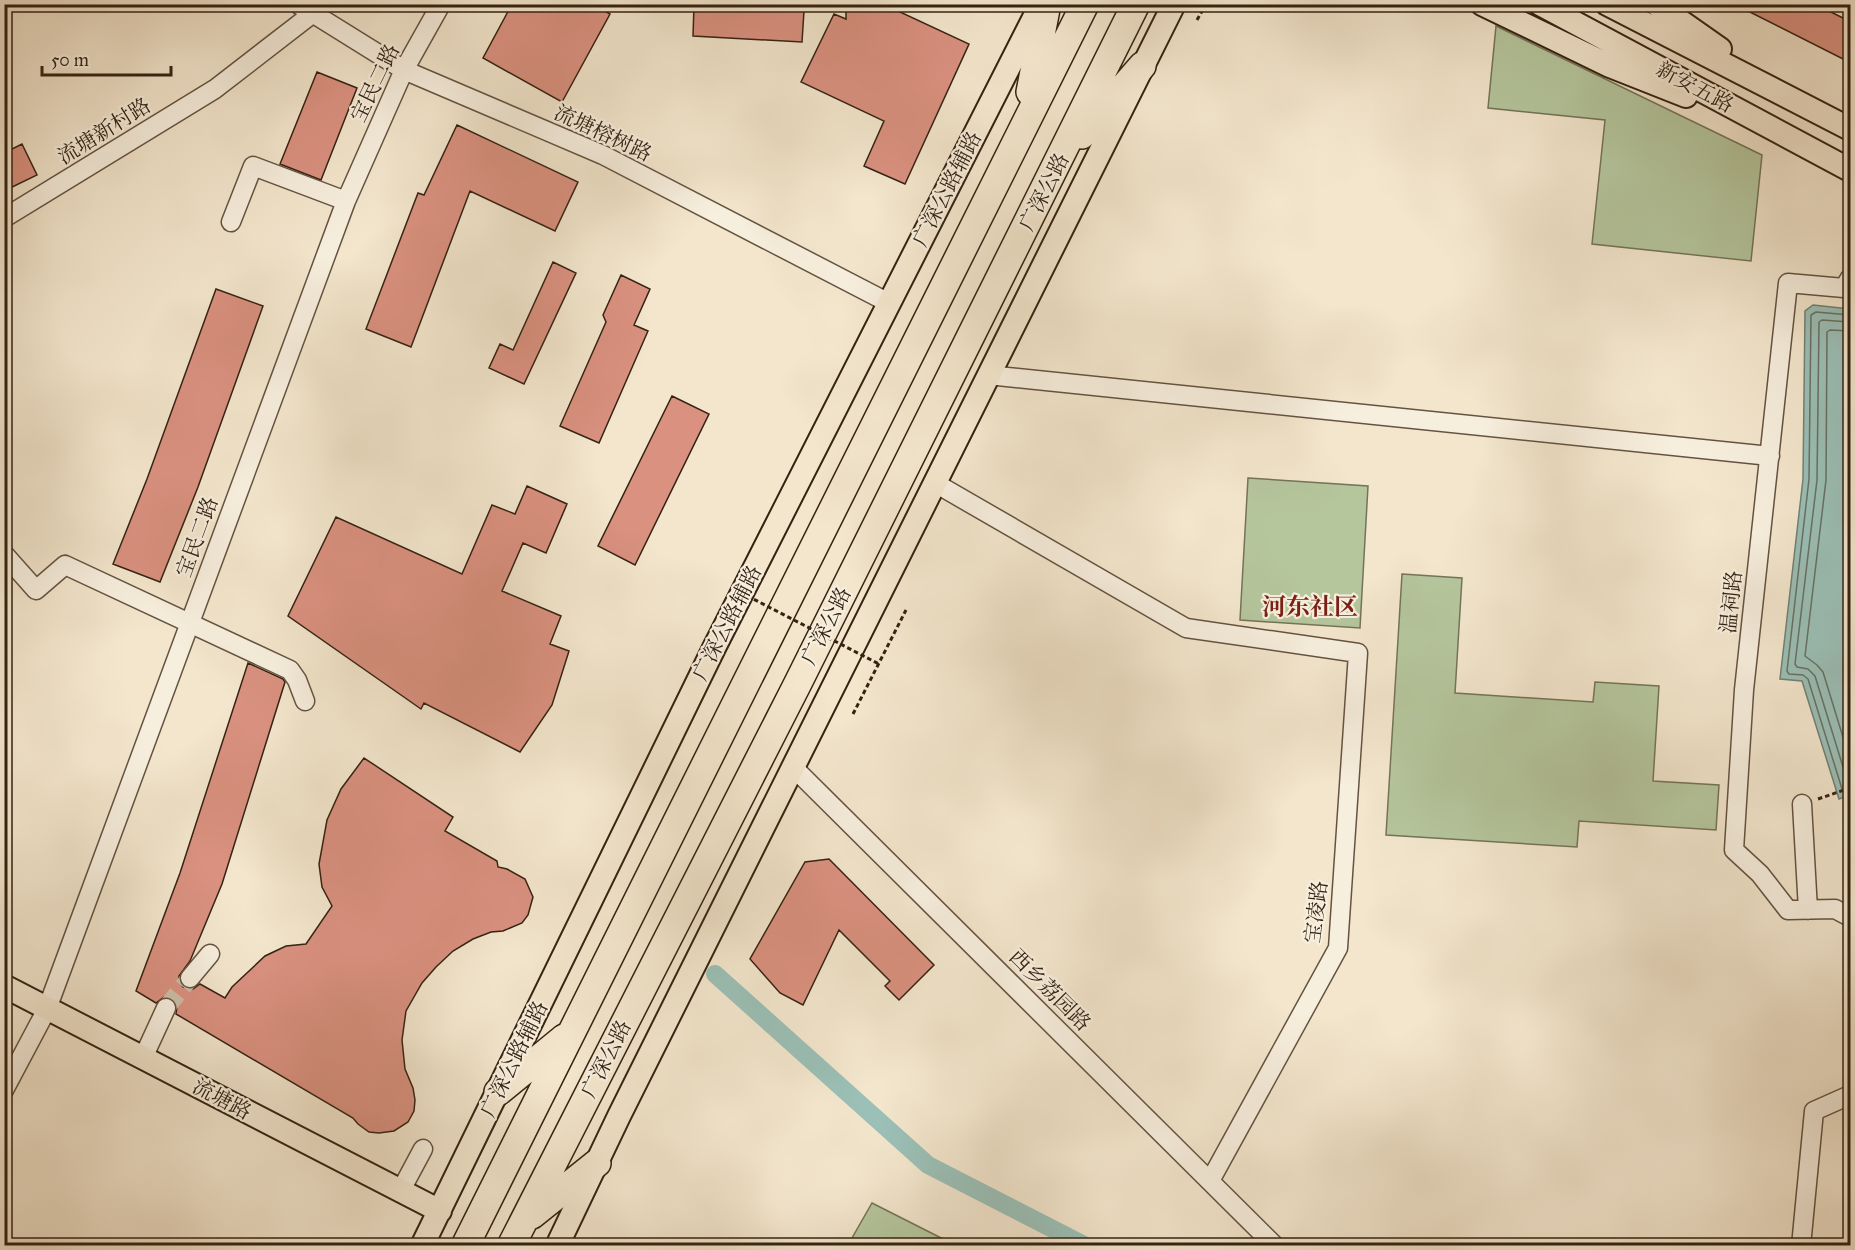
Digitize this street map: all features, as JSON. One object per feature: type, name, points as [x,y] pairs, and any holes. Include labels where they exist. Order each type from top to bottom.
[{"type":"highway","points":[[1024,126],[1047,4]]},
{"type":"highway","name":"广深公路","points":[[465,1245],[1085,4]]},
{"type":"highway","name":"广深公路","points":[[511,1245],[798,683],[1136,4]]},
{"type":"highway","points":[[1058,163],[1142,66]]},
{"type":"highway","points":[[498,1092],[572,1031]]},
{"type":"highway","points":[[524,1221],[597,1163]]},
{"type":"main road","name":"广深公路辅路","points":[[422,1245],[715,646],[1041,4]]},
{"type":"main road","points":[[557,1245],[1174,4]]},
{"type":"main road","points":[[1482,4],[1610,66],[1776,131]]},
{"type":"main road","name":"新安五路","points":[[1540,4],[1851,170]]},
{"type":"main road","name":"新安五路","points":[[1607,4],[1851,129]]},
{"type":"main road","points":[[1656,4],[1796,101]]},
{"type":"main road","name":"流塘路","points":[[4,986],[440,1211]]},
{"type":"street","name":"宝民二路","points":[[4,1090],[47,1009],[346,201],[404,70],[441,4]]},
{"type":"street","name":"流塘榕树路","points":[[305,9],[404,70],[603,155],[889,303]]},
{"type":"street","name":"流塘新村路","points":[[4,218],[215,89],[305,9]]},
{"type":"street","points":[[231,222],[253,166],[346,201]]},
{"type":"street","name":"温祠路","points":[[1851,278],[1844,288],[1788,283],[1744,690],[1734,850],[1760,874],[1788,910],[1835,909],[1851,917]]},
{"type":"street","points":[[988,375],[1770,456]]},
{"type":"street","name":"宝凌路","points":[[935,483],[1186,628],[1358,653],[1338,948],[1210,1181]]},
{"type":"street","points":[[4,554],[36,590],[65,565],[290,670],[297,680],[305,701]]},
{"type":"street","name":"西乡荔园路","points":[[793,767],[1275,1245]]},
{"type":"street","points":[[1802,804],[1808,910]]},
{"type":"street","points":[[190,978],[210,954]]},
{"type":"street","points":[[143,1058],[166,1008]]},
{"type":"street","points":[[1801,1245],[1814,1112],[1851,1095]]},
{"type":"street","points":[[400,1192],[423,1149]]},
{"type":"path","points":[[1197,20],[1206,4]]},
{"type":"path","points":[[734,589],[879,664]]},
{"type":"path","points":[[853,714],[906,610]]},
{"type":"path","points":[[1802,804],[1851,788]]},
{"type":"green space","points":[[1496,26],[1762,155],[1751,261],[1592,244],[1605,120],[1488,108]]},
{"type":"green space","points":[[1248,478],[1368,486],[1360,628],[1240,620]]},
{"type":"green space","points":[[1402,574],[1462,578],[1455,693],[1593,702],[1595,682],[1659,686],[1653,781],[1719,785],[1716,830],[1579,821],[1577,847],[1386,835]]},
{"type":"green space","points":[[872,1203],[955,1245],[848,1245]]},
{"type":"water","points":[[1813,305],[1850,309],[1850,795],[1839,799],[1802,681],[1780,679],[1803,479],[1805,311]]},
{"type":"building","points":[[512,4],[593,4],[610,14],[562,102],[483,58]]},
{"type":"building","points":[[846,4],[883,4],[969,44],[905,184],[864,166],[884,121],[801,82],[834,14],[846,19]]},
{"type":"building","points":[[1734,4],[1815,4],[1851,22],[1851,63]]},
{"type":"building","points":[[694,5],[804,11],[802,42],[693,36]]},
{"type":"building","points":[[317,72],[357,88],[321,180],[280,164]]},
{"type":"building","points":[[457,125],[578,182],[555,231],[470,191],[411,347],[366,329],[418,193],[424,195]]},
{"type":"building","points":[[22,144],[37,175],[4,191],[4,153]]},
{"type":"building","points":[[553,262],[576,273],[524,384],[489,368],[500,344],[513,350]]},
{"type":"building","points":[[621,275],[650,289],[634,325],[648,331],[599,443],[560,426],[606,322],[603,315]]},
{"type":"building","points":[[216,289],[263,306],[198,487],[160,582],[113,564],[147,479]]},
{"type":"building","points":[[672,396],[709,414],[635,565],[598,546]]},
{"type":"building","points":[[527,486],[567,504],[546,553],[523,543],[502,591],[561,616],[550,644],[569,651],[552,705],[520,752],[424,703],[421,709],[288,616],[336,517],[462,574],[492,505],[515,514]]},
{"type":"building","points":[[248,663],[285,682],[222,884],[190,961],[179,976],[183,987],[193,989],[200,984],[225,998],[232,987],[265,956],[286,946],[306,944],[332,906],[322,887],[319,864],[327,820],[341,789],[364,758],[453,817],[445,831],[497,861],[498,867],[507,869],[525,879],[533,897],[528,915],[522,923],[473,939],[453,951],[422,983],[406,1011],[402,1040],[405,1069],[413,1088],[414,1111],[408,1122],[394,1131],[369,1132],[353,1118],[176,1014],[177,1006],[171,998],[164,997],[156,1003],[136,991],[180,873]]},
{"type":"building","points":[[829,859],[934,965],[899,1000],[885,986],[890,981],[839,930],[803,1005],[780,993],[750,959],[805,862]]},
{"type":"waterway","points":[[715,974],[928,1165],[1086,1246]]},
{"type":"tunnel","points":[[166,1008],[190,978]]},
{"type":"district","name":"河东社区","points":[[1310,607]]}]
